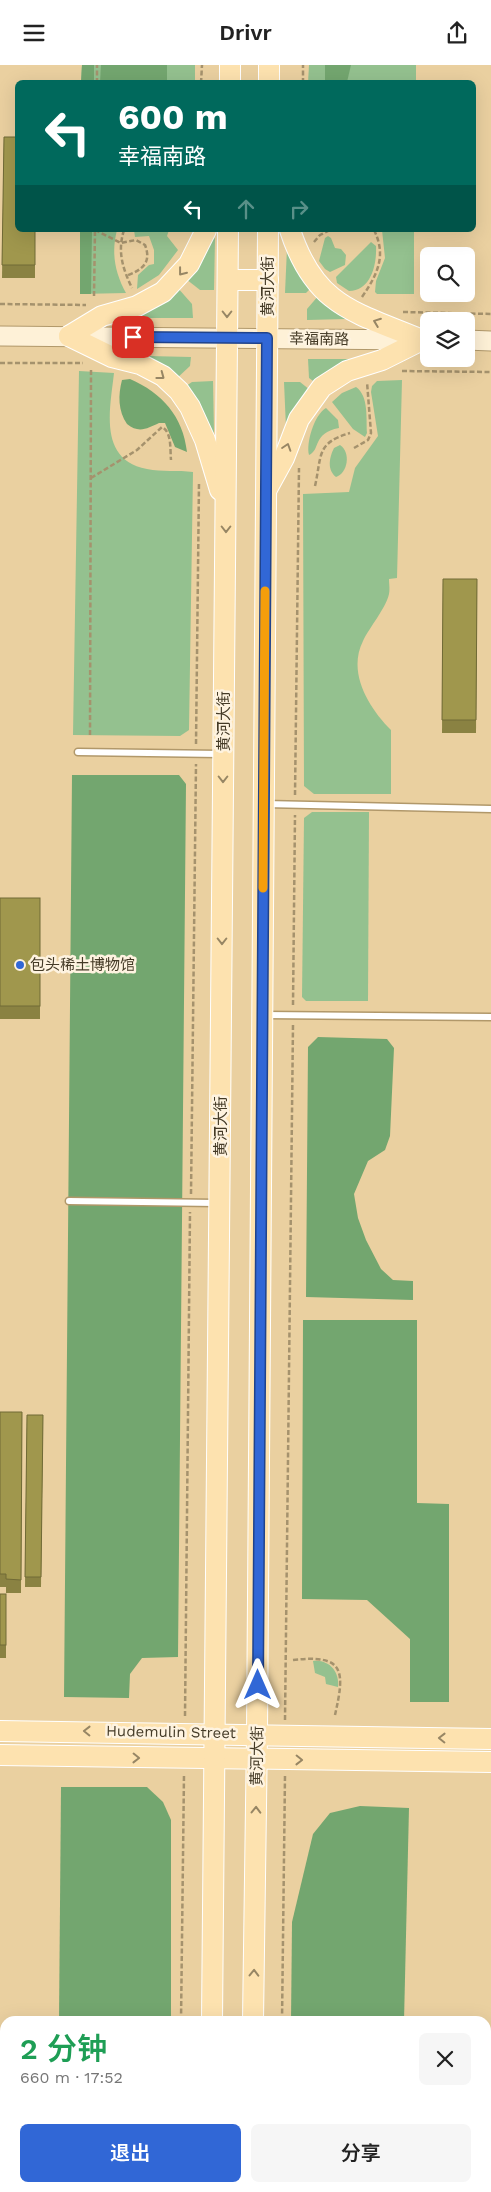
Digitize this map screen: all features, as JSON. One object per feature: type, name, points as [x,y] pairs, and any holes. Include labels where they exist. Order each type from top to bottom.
[{"type":"main road","points":[[230,65],[230,80]]},
{"type":"main road","points":[[269,65],[269,80]]},
{"type":"main road","points":[[69,337],[102,316],[137,306],[163,292],[189,264],[205,232]]},
{"type":"main road","name":"黄河大街","points":[[212,2016],[228,232]]},
{"type":"main road","name":"黄河大街","points":[[253,2016],[258,1734],[268,232]]},
{"type":"main road","points":[[291,232],[315,283],[334,301],[362,316],[420,338]]},
{"type":"main road","points":[[228,280],[268,280]]},
{"type":"main road","name":"幸福南路","points":[[0,336],[420,340]]},
{"type":"main road","points":[[69,337],[112,357],[140,363],[162,376],[179,391],[190,407],[205,440],[214,475],[226,506]]},
{"type":"main road","points":[[475,340],[491,341]]},
{"type":"main road","points":[[266,491],[284,458],[299,419],[322,387],[347,371],[382,360],[420,343]]},
{"type":"main road","name":"Hudemulin Street","points":[[0,1731],[285,1734],[491,1739]]},
{"type":"main road","name":"Hudemulin Street","points":[[0,1755],[491,1762]]},
{"type":"lane","points":[[78,752],[224,754]]},
{"type":"lane","points":[[264,804],[491,809]]},
{"type":"lane","points":[[263,1015],[491,1017]]},
{"type":"lane","points":[[69,1201],[220,1203]]},
{"type":"path","points":[[96,80],[97,65]]},
{"type":"path","points":[[201,80],[202,65]]},
{"type":"path","points":[[302,80],[303,65]]},
{"type":"path","points":[[94,296],[95,232]]},
{"type":"path","points":[[99,232],[121,243],[140,241],[147,248],[148,259],[145,267],[126,275]]},
{"type":"path","points":[[124,232],[121,243],[121,263],[134,291]]},
{"type":"path","points":[[312,245],[320,235],[326,232]]},
{"type":"path","points":[[360,300],[373,281],[381,260],[380,245],[375,232]]},
{"type":"path","points":[[0,304],[87,305]]},
{"type":"path","points":[[396,312],[491,314]]},
{"type":"path","points":[[0,363],[87,363]]},
{"type":"path","points":[[90,735],[91,369]]},
{"type":"path","points":[[397,371],[491,372]]},
{"type":"path","points":[[354,448],[368,440],[371,433],[367,380]]},
{"type":"path","points":[[91,478],[137,451],[156,430],[162,427],[166,429],[169,437],[171,460]]},
{"type":"path","points":[[315,486],[325,445],[335,438],[350,433]]},
{"type":"path","points":[[285,1734],[299,459]]},
{"type":"path","points":[[184,1733],[199,478]]},
{"type":"path","points":[[293,1660],[321,1658],[336,1667],[342,1681],[335,1715]]},
{"type":"path","points":[[181,2016],[184,1759]]},
{"type":"path","points":[[282,2016],[285,1759]]},
{"type":"green space","points":[[82,65],[195,65],[195,80],[81,80]]},
{"type":"green space","points":[[82,65],[94,65],[94,80],[81,80]]},
{"type":"green space","points":[[101,65],[167,65],[167,80],[100,80]]},
{"type":"green space","points":[[309,65],[416,65],[416,80],[308,80]]},
{"type":"green space","points":[[325,65],[351,65],[347,80],[325,80]]},
{"type":"green space","points":[[80,232],[116,232],[114,247],[115,263],[126,293],[80,294]]},
{"type":"green space","points":[[80,232],[92,232],[91,294],[80,294]]},
{"type":"green space","points":[[134,232],[168,232],[167,236],[178,250],[159,275],[137,289],[138,275],[149,265],[154,264],[154,250],[149,236],[135,237]]},
{"type":"green space","points":[[382,232],[414,232],[414,294],[377,294],[375,292],[376,281],[385,258]]},
{"type":"green space","points":[[213,235],[215,239],[214,290],[200,290],[186,279]]},
{"type":"green space","points":[[328,236],[331,238],[335,248],[341,249],[346,255],[345,265],[330,272],[319,261],[325,238]]},
{"type":"green space","points":[[371,242],[376,246],[376,253],[371,275],[363,287],[349,291],[337,283],[336,277]]},
{"type":"green space","points":[[287,248],[312,287],[306,293],[285,293]]},
{"type":"green space","points":[[177,287],[192,304],[193,318],[141,318],[139,311]]},
{"type":"green space","points":[[319,295],[347,319],[307,320],[307,309]]},
{"type":"green space","points":[[148,356],[191,357],[190,366],[175,380]]},
{"type":"green space","points":[[308,359],[350,359],[316,383],[309,378]]},
{"type":"green space","points":[[79,371],[114,373],[110,417],[111,431],[114,444],[121,455],[131,464],[147,469],[193,472],[189,730],[180,736],[73,735]]},
{"type":"green space","points":[[130,379],[152,391],[169,407],[181,427],[187,452],[175,447],[165,423],[139,429],[127,424],[120,408],[120,391],[122,380]]},
{"type":"green space","points":[[402,380],[397,578],[389,579],[387,600],[363,641],[358,665],[359,677],[368,701],[391,730],[391,794],[314,794],[304,786],[303,494],[349,492],[355,468],[378,436],[371,392],[372,386],[377,381]]},
{"type":"green space","points":[[213,381],[213,434],[183,388],[192,382]]},
{"type":"green space","points":[[284,382],[300,382],[310,390],[286,428]]},
{"type":"green space","points":[[356,387],[365,402],[367,433],[365,437],[353,429],[332,402],[342,393]]},
{"type":"green space","points":[[326,408],[338,420],[339,428],[330,430],[321,437],[313,453],[309,455],[308,450],[312,430],[318,417]]},
{"type":"green space","points":[[340,445],[346,452],[347,462],[343,471],[336,477],[331,471],[330,460],[334,448]]},
{"type":"green space","points":[[72,775],[179,775],[186,784],[178,1657],[142,1658],[130,1674],[129,1698],[64,1697]]},
{"type":"green space","points":[[312,812],[369,812],[368,1001],[306,1001],[302,997],[304,818]]},
{"type":"green space","points":[[318,1037],[387,1039],[394,1048],[390,1136],[385,1150],[368,1161],[354,1194],[358,1218],[366,1240],[381,1269],[393,1280],[413,1281],[413,1300],[306,1297],[308,1047]]},
{"type":"green space","points":[[303,1320],[417,1320],[417,1503],[449,1504],[449,1702],[410,1702],[410,1639],[367,1600],[302,1599]]},
{"type":"green space","points":[[313,1661],[324,1662],[332,1668],[337,1676],[338,1687],[326,1684],[325,1677],[315,1673]]},
{"type":"green space","points":[[61,1787],[147,1787],[163,1802],[171,1820],[171,2016],[59,2016]]},
{"type":"green space","points":[[360,1806],[409,1808],[404,2016],[291,2016],[292,1922],[313,1834],[330,1813]]},
{"type":"building","points":[[4,137],[15,137],[15,232],[35,232],[35,265],[2,265]]},
{"type":"building","points":[[443,579],[477,579],[476,720],[442,720]]},
{"type":"building","name":"包头稀土博物馆","points":[[0,898],[40,898],[40,1006],[0,1006]]},
{"type":"building","points":[[0,1412],[22,1412],[21,1580],[6,1579],[6,1574],[0,1574]]},
{"type":"building","points":[[27,1415],[43,1415],[41,1577],[25,1577]]},
{"type":"building","points":[[0,1594],[6,1594],[6,1645],[0,1645]]},
{"type":"slow traffic","points":[[263,888],[265,591]]},
{"type":"place","name":"包头稀土博物馆","points":[[20,965]]},
{"type":"route","points":[[133,337],[267,338],[258,1685]]}]
